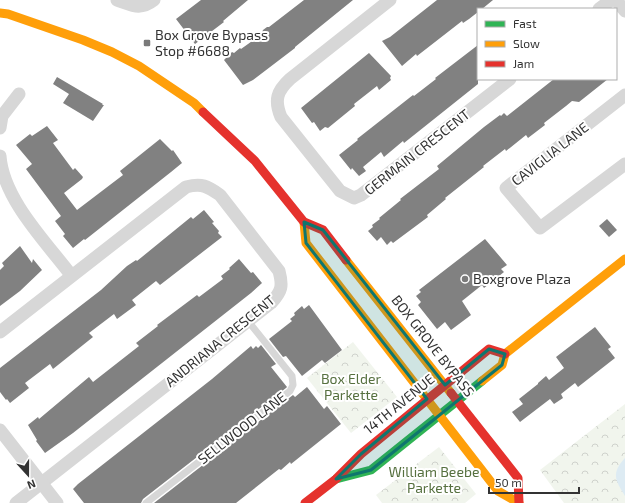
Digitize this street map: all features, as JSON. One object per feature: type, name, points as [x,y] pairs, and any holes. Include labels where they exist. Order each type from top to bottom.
[{"type":"main road","name":"BOX GROVE BYPASS","points":[[0,13],[8,14],[83,40],[112,52],[139,66],[194,103],[255,161],[304,222],[323,230],[518,478],[519,503]]},
{"type":"main road","name":"BOX GROVE BYPASS","points":[[304,222],[306,243],[498,491],[519,503]]},
{"type":"main road","name":"14TH AVENUE","points":[[336,479],[371,470],[502,365],[505,354],[625,259]]},
{"type":"main road","name":"14TH AVENUE","points":[[306,503],[336,479],[361,454],[426,399],[489,349],[505,354]]},
{"type":"street","points":[[118,0],[136,7],[143,6],[154,0]]},
{"type":"street","name":"GERMAIN CRESCENT","points":[[390,0],[290,79],[282,87],[278,97],[278,107],[281,116],[340,191],[354,198],[361,195],[509,80]]},
{"type":"street","points":[[601,8],[611,0]]},
{"type":"street","points":[[616,0],[625,11]]},
{"type":"street","points":[[0,128],[2,116],[19,94]]},
{"type":"street","name":"CAVIGLIA LANE","points":[[625,95],[506,188],[540,228],[625,164]]},
{"type":"street","points":[[0,156],[5,179],[20,209],[71,275]]},
{"type":"street","name":"ANDRIANA CRESCENT","points":[[0,332],[71,275],[186,187],[197,184],[209,187],[220,195],[279,271],[282,283],[278,295],[271,303],[16,503]]},
{"type":"street","points":[[0,430],[58,503]]},
{"type":"lane","name":"SELLWOOD LANE","points":[[146,503],[290,391],[293,385],[292,376],[248,321]]},
{"type":"highlighted area","points":[[304,222],[323,230],[445,385],[489,349],[505,354],[502,365],[371,470],[336,479],[361,454],[427,399],[306,243]]},
{"type":"green space","name":"Box Elder Parkette","points":[[353,342],[397,397],[351,433],[307,378]]},
{"type":"green space","points":[[625,404],[625,503],[564,503],[540,470]]},
{"type":"green space","name":"William Beebe Parkette","points":[[439,447],[476,494],[465,503],[382,503],[376,495]]},
{"type":"shaded area","points":[[625,458],[625,496],[617,481],[616,472]]},
{"type":"building","points":[[201,0],[248,0],[223,21],[224,22],[195,44],[176,19]]},
{"type":"building","points":[[304,0],[353,0],[295,48],[253,80],[243,85],[224,60],[232,52],[234,53],[255,39],[259,39],[263,30]]},
{"type":"building","points":[[437,0],[493,0],[483,8],[477,8],[477,13],[469,19],[463,23],[462,21],[402,66],[382,41],[390,37]]},
{"type":"building","points":[[477,46],[478,84],[404,143],[403,141],[384,157],[381,152],[363,167],[366,171],[359,176],[352,168],[351,170],[339,155],[413,95],[414,96],[436,79],[435,78]]},
{"type":"building","points":[[369,53],[391,76],[391,80],[379,90],[377,86],[354,104],[355,106],[328,128],[325,127],[320,131],[301,108]]},
{"type":"building","points":[[57,77],[104,105],[93,121],[63,103],[69,94],[53,84]]},
{"type":"building","points":[[553,80],[607,80],[579,102],[572,101],[528,138],[526,135],[506,151],[505,149],[445,198],[446,199],[427,215],[428,217],[393,243],[391,241],[387,245],[381,237],[377,241],[368,231],[373,227],[372,225],[380,219],[379,218],[401,200],[400,199],[439,169],[437,166],[484,127],[504,113],[507,116]]},
{"type":"building","points":[[47,126],[58,140],[53,143],[73,170],[75,168],[83,177],[64,193],[77,210],[123,175],[120,171],[160,139],[172,151],[173,150],[182,163],[73,248],[63,236],[65,234],[55,221],[61,216],[26,169],[32,164],[16,145],[30,134],[32,136]]},
{"type":"building","points":[[204,210],[214,222],[212,223],[222,237],[160,285],[156,281],[132,300],[136,305],[117,319],[114,314],[89,333],[93,337],[53,369],[50,364],[25,383],[29,388],[10,403],[7,399],[6,400],[0,392],[0,368],[101,290],[127,266],[136,260],[137,261],[191,217],[193,219]]},
{"type":"building","points":[[607,219],[617,230],[609,237],[599,226]]},
{"type":"building","name":"Boxgrove Plaza","points":[[485,239],[507,265],[501,269],[504,272],[484,288],[482,285],[462,301],[471,315],[451,330],[445,322],[437,329],[418,305],[421,302],[416,296],[421,292],[419,290]]},
{"type":"building","points":[[20,246],[32,263],[33,259],[42,270],[20,291],[0,306],[0,270],[4,266],[2,263]]},
{"type":"building","points":[[239,259],[262,283],[73,433],[45,453],[36,441],[37,440],[28,425],[38,417],[39,419],[89,377],[93,382],[139,346],[136,343],[158,326],[157,325],[197,295],[199,297],[223,279],[221,276]]},
{"type":"building","points":[[309,305],[342,350],[325,363],[322,360],[302,376],[286,356],[283,357],[269,339],[292,321],[290,319],[295,315],[294,313],[302,306],[304,309]]},
{"type":"building","points":[[595,327],[611,347],[608,349],[615,358],[578,387],[575,383],[561,394],[563,398],[554,404],[550,399],[520,422],[512,412],[523,404],[519,399],[546,376],[549,380],[564,368],[556,357]]},
{"type":"building","points":[[261,345],[276,364],[271,367],[287,387],[286,388],[143,499],[141,503],[84,503],[73,489],[78,484],[212,379],[251,346],[253,349],[256,346],[258,348]]},
{"type":"building","points":[[307,387],[324,409],[327,406],[341,424],[291,464],[290,462],[281,470],[279,469],[236,503],[154,503],[293,395],[295,397]]},
{"type":"traffic: fast","points":[[336,479],[371,470],[482,381]]},
{"type":"traffic: slow","points":[[0,13],[8,14],[83,40],[112,52],[139,66],[194,103],[203,112]]},
{"type":"traffic: slow","points":[[304,222],[306,243],[498,491],[519,503]]},
{"type":"traffic: slow","points":[[482,381],[502,365],[505,354],[625,259]]},
{"type":"traffic: slow","points":[[346,260],[451,393]]},
{"type":"traffic: jam","points":[[203,112],[255,161],[304,222],[323,230],[346,260]]},
{"type":"traffic: jam","points":[[305,503],[336,479],[361,454],[489,349],[505,354]]},
{"type":"traffic: jam","points":[[451,393],[518,478],[519,503]]},
{"type":"place","name":"Box Grove Bypass Stop #6688","points":[[147,43]]},
{"type":"place","name":"Boxgrove Plaza","points":[[465,279]]}]
